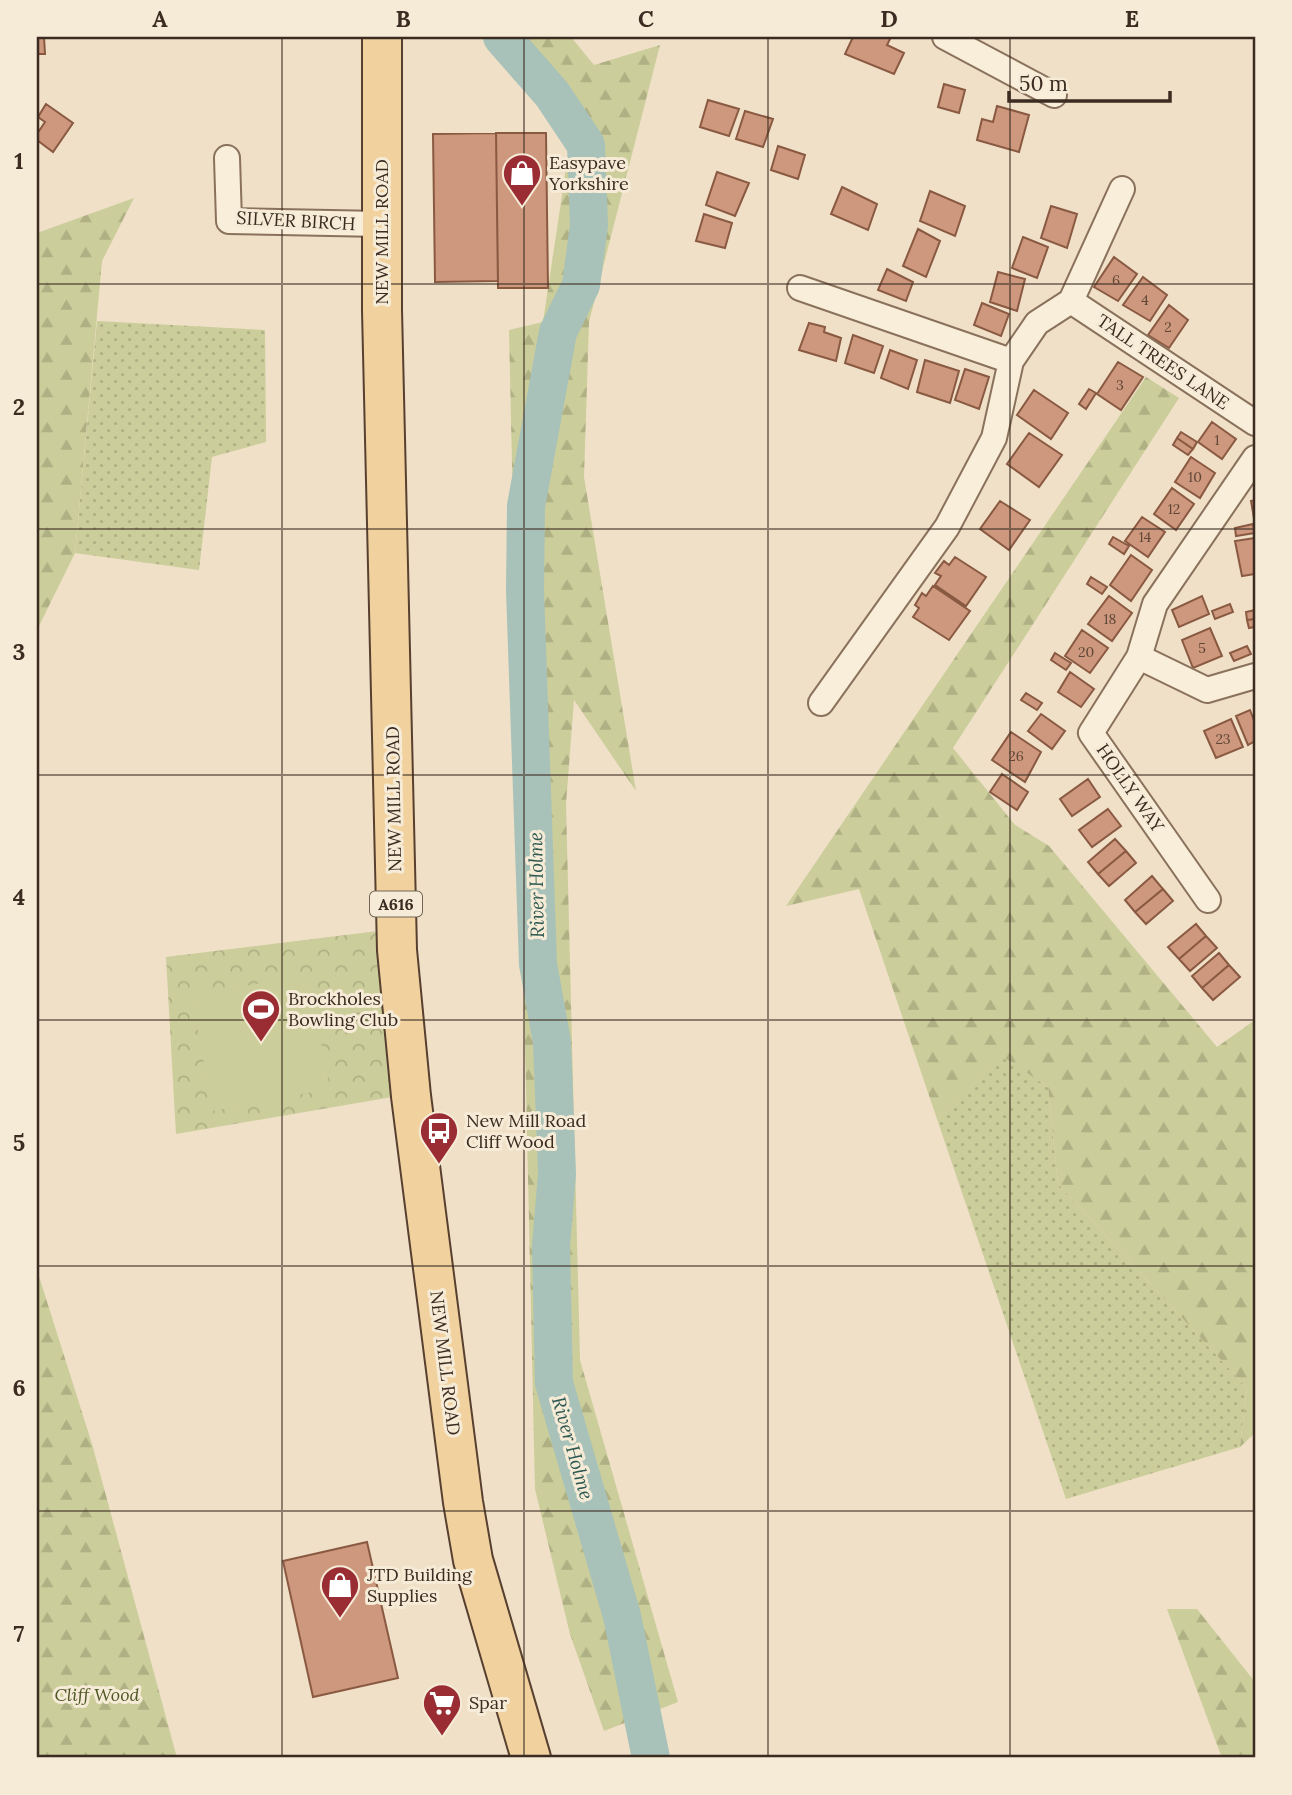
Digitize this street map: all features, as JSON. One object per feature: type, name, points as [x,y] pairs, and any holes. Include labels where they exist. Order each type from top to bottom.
[{"type":"main road","name":"NEW MILL ROAD","points":[[382,37],[381,224],[397,950],[411,1096],[463,1502],[473,1560],[531,1758]]},
{"type":"street","points":[[945,37],[1054,95]]},
{"type":"street","name":"SILVER BIRCH","points":[[227,159],[229,221],[381,224]]},
{"type":"street","points":[[821,703],[947,527],[994,438],[1011,361],[1037,323],[1071,301],[1122,189]]},
{"type":"street","points":[[800,288],[1011,361]]},
{"type":"street","name":"TALL TREES LANE","points":[[1071,301],[1255,423]]},
{"type":"street","name":"HOLLY WAY","points":[[1208,900],[1091,733],[1139,657],[1155,604],[1255,458]]},
{"type":"street","points":[[1139,657],[1207,690],[1255,676]]},
{"type":"green space","points":[[508,37],[571,37],[594,65],[660,45],[589,322],[584,477],[636,791],[574,700],[566,804],[580,1360],[678,1702],[604,1731],[570,1634],[535,1489],[509,330],[543,322],[570,142]]},
{"type":"green space","points":[[134,198],[102,261],[75,553],[37,630],[37,233]]},
{"type":"green space","points":[[97,321],[265,330],[266,442],[212,457],[199,570],[75,553]]},
{"type":"green space","points":[[1146,377],[1179,398],[953,748],[1015,825],[1049,846],[1217,1047],[1255,1020],[1255,1433],[1240,1447],[1247,1388],[1058,1184],[1048,1087],[1002,1056],[937,1119],[859,889],[786,906]]},
{"type":"green space","points":[[378,931],[398,1096],[176,1134],[166,957]]},
{"type":"green space","name":"Brockholes Bowling Club","points":[[308,974],[330,1089],[213,1111],[191,996]]},
{"type":"green space","points":[[1002,1055],[1048,1087],[1058,1184],[1247,1388],[1240,1447],[1066,1499],[937,1119]]},
{"type":"green space","name":"Cliff Wood","points":[[37,1270],[92,1444],[177,1758],[37,1758]]},
{"type":"green space","points":[[1167,1609],[1197,1609],[1255,1682],[1255,1758],[1222,1758]]},
{"type":"building","points":[[37,37],[44,37],[45,54],[37,54]]},
{"type":"building","points":[[853,37],[891,37],[887,45],[904,53],[894,74],[845,54]]},
{"type":"building","points":[[944,84],[965,90],[959,113],[938,107]]},
{"type":"building","points":[[708,100],[739,109],[729,136],[700,127]]},
{"type":"building","points":[[46,104],[73,123],[53,152],[37,140],[37,134],[45,122],[38,117]]},
{"type":"building","points":[[997,106],[1029,115],[1019,152],[977,140],[982,119],[993,122]]},
{"type":"building","points":[[745,111],[773,119],[763,147],[736,139]]},
{"type":"building","points":[[496,133],[498,281],[435,282],[433,134]]},
{"type":"building","name":"Easypave Yorkshire","points":[[496,133],[546,133],[548,288],[498,288]]},
{"type":"building","points":[[778,146],[805,155],[798,179],[771,170]]},
{"type":"building","points":[[717,172],[749,183],[735,216],[706,205]]},
{"type":"building","points":[[842,187],[877,204],[868,230],[831,214]]},
{"type":"building","points":[[930,191],[965,206],[955,236],[920,221]]},
{"type":"building","points":[[1051,206],[1077,214],[1067,248],[1041,238]]},
{"type":"building","points":[[704,214],[732,223],[725,248],[696,241]]},
{"type":"building","points":[[918,229],[940,241],[926,277],[903,266]]},
{"type":"building","points":[[1023,237],[1048,247],[1037,278],[1012,268]]},
{"type":"building","points":[[1114,257],[1137,274],[1118,301],[1094,287]]},
{"type":"building","points":[[887,269],[913,282],[906,301],[878,290]]},
{"type":"building","points":[[998,272],[1025,279],[1017,311],[990,302]]},
{"type":"building","points":[[1143,277],[1167,295],[1150,321],[1123,305]]},
{"type":"building","points":[[982,303],[1009,314],[1001,336],[974,325]]},
{"type":"building","points":[[1169,305],[1188,320],[1169,348],[1148,335]]},
{"type":"building","points":[[809,323],[825,327],[824,332],[841,338],[836,361],[799,350]]},
{"type":"building","points":[[853,335],[883,346],[874,373],[845,363]]},
{"type":"building","points":[[890,350],[917,360],[908,389],[881,378]]},
{"type":"building","points":[[925,360],[959,371],[950,403],[917,392]]},
{"type":"building","points":[[1118,362],[1143,377],[1121,410],[1097,394]]},
{"type":"building","points":[[965,369],[989,377],[979,409],[955,400]]},
{"type":"building","points":[[1089,389],[1096,393],[1086,409],[1079,404]]},
{"type":"building","points":[[1034,390],[1068,413],[1051,439],[1017,415]]},
{"type":"building","points":[[1212,422],[1236,439],[1222,459],[1198,442]]},
{"type":"building","points":[[1181,432],[1197,442],[1193,449],[1177,438]]},
{"type":"building","points":[[1029,433],[1062,455],[1039,487],[1007,464]]},
{"type":"building","points":[[1177,438],[1193,449],[1188,455],[1173,445]]},
{"type":"building","points":[[1191,457],[1215,473],[1200,498],[1175,482]]},
{"type":"building","points":[[1172,488],[1194,504],[1176,530],[1154,514]]},
{"type":"building","points":[[1255,500],[1255,524],[1251,501]]},
{"type":"building","points":[[1000,501],[1030,520],[1009,550],[980,529]]},
{"type":"building","points":[[1142,517],[1165,532],[1148,557],[1125,541]]},
{"type":"building","points":[[1253,524],[1255,533],[1236,536],[1235,528]]},
{"type":"building","points":[[1113,537],[1129,546],[1124,554],[1109,544]]},
{"type":"building","points":[[1255,538],[1255,574],[1242,576],[1235,541]]},
{"type":"building","points":[[1131,555],[1152,570],[1131,601],[1110,585]]},
{"type":"building","points":[[955,557],[986,577],[966,606],[935,585],[941,576],[935,573],[944,561],[949,565]]},
{"type":"building","points":[[1091,577],[1107,587],[1102,594],[1087,584]]},
{"type":"building","points":[[933,586],[970,611],[949,640],[913,617],[919,608],[915,605],[922,593],[926,596]]},
{"type":"building","points":[[1109,596],[1132,613],[1112,641],[1088,624]]},
{"type":"building","points":[[1202,596],[1209,614],[1179,627],[1172,610]]},
{"type":"building","points":[[1230,604],[1233,612],[1215,619],[1212,611]]},
{"type":"building","points":[[1255,610],[1255,619],[1247,620],[1246,612]]},
{"type":"building","points":[[1255,619],[1255,627],[1249,628],[1247,620]]},
{"type":"building","points":[[1210,628],[1222,656],[1193,668],[1182,640]]},
{"type":"building","points":[[1082,630],[1108,648],[1090,673],[1065,656]]},
{"type":"building","points":[[1247,646],[1251,654],[1234,661],[1230,653]]},
{"type":"building","points":[[1055,653],[1071,663],[1066,670],[1051,660]]},
{"type":"building","points":[[1070,672],[1094,689],[1081,707],[1058,692]]},
{"type":"building","points":[[1026,693],[1042,703],[1037,710],[1021,700]]},
{"type":"building","points":[[1250,710],[1255,723],[1255,741],[1248,745],[1236,716]]},
{"type":"building","points":[[1041,714],[1065,731],[1052,749],[1028,731]]},
{"type":"building","points":[[1231,719],[1243,747],[1216,758],[1204,731]]},
{"type":"building","points":[[1011,732],[1041,752],[1025,782],[992,760]]},
{"type":"building","points":[[1002,774],[1028,792],[1017,810],[990,792]]},
{"type":"building","points":[[1088,779],[1100,797],[1072,816],[1060,799]]},
{"type":"building","points":[[1108,809],[1121,826],[1092,847],[1079,830]]},
{"type":"building","points":[[1115,839],[1126,851],[1098,874],[1088,862]]},
{"type":"building","points":[[1126,851],[1136,863],[1109,886],[1098,874]]},
{"type":"building","points":[[1152,876],[1163,889],[1135,912],[1125,900]]},
{"type":"building","points":[[1163,889],[1173,901],[1146,924],[1135,912]]},
{"type":"building","points":[[1196,924],[1206,936],[1179,959],[1168,947]]},
{"type":"building","points":[[1206,936],[1217,948],[1190,971],[1179,959]]},
{"type":"building","points":[[1219,953],[1229,965],[1202,988],[1192,976]]},
{"type":"building","points":[[1229,965],[1240,977],[1213,1000],[1202,988]]},
{"type":"building","name":"JTD Building Supplies","points":[[367,1542],[398,1678],[313,1697],[283,1561]]},
{"type":"waterway","name":"River Holme","points":[[502,37],[552,94],[586,145],[589,225],[581,285],[558,332],[526,506],[525,590],[538,964],[552,1042],[557,1174],[551,1246],[554,1383],[622,1616],[651,1758]]},
{"type":"place","name":"Easypave Yorkshire","points":[[522,207]]},
{"type":"place","name":"Brockholes Bowling Club","points":[[261,1043]]},
{"type":"place","name":"New Mill Road Cliff Wood","points":[[439,1165]]},
{"type":"place","name":"JTD Building Supplies","points":[[340,1619]]},
{"type":"place","name":"Spar","points":[[442,1737]]}]
